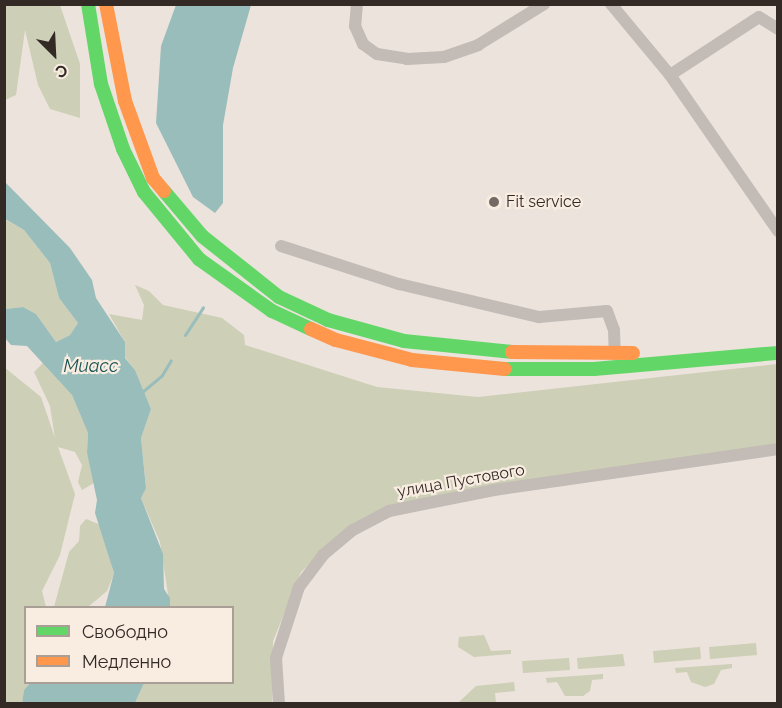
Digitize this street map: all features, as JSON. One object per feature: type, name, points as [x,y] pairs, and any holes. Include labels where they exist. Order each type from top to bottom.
[{"type":"main road","points":[[88,4],[102,84],[123,149],[144,192],[199,259],[272,311],[336,340],[412,360],[484,369],[594,369],[777,353]]},
{"type":"main road","points":[[106,4],[125,101],[153,178],[202,236],[279,297],[328,321],[404,341],[482,352],[615,354],[777,341]]},
{"type":"street","points":[[357,4],[355,26],[363,44],[377,54],[407,59],[444,57],[478,45],[544,4]]},
{"type":"street","points":[[611,4],[670,75],[777,231]]},
{"type":"street","points":[[754,4],[759,16],[777,29]]},
{"type":"street","points":[[670,75],[759,16]]},
{"type":"street","points":[[281,246],[399,284],[539,317],[607,311],[614,330],[615,354]]},
{"type":"street","name":"улица Пустового","points":[[279,704],[276,658],[299,587],[331,549],[353,530],[390,511],[494,490],[777,449]]},
{"type":"green space","points":[[5,4],[60,5],[80,64],[80,118],[50,109],[38,85],[25,30],[16,95],[5,100]]},
{"type":"green space","points":[[4,219],[24,230],[50,263],[59,298],[78,323],[70,335],[56,342],[36,314],[23,307],[5,309]]},
{"type":"green space","points":[[135,285],[149,291],[163,305],[222,318],[244,335],[245,345],[377,387],[478,397],[777,364],[777,444],[396,504],[349,526],[301,572],[273,641],[272,703],[135,703],[144,684],[234,684],[234,606],[170,606],[160,542],[141,498],[146,487],[141,438],[151,409],[135,370],[125,357],[125,342],[109,314],[142,320],[144,305]]},
{"type":"green space","points":[[43,363],[72,395],[88,433],[87,453],[94,483],[82,490],[78,482],[82,465],[75,452],[58,447],[75,494],[60,555],[42,591],[46,606],[24,606],[24,684],[29,684],[24,690],[22,703],[5,703],[4,367],[41,397],[55,438],[50,406],[34,372]]},
{"type":"green space","points":[[86,519],[101,525],[114,574],[107,591],[89,606],[54,606],[69,552],[79,541],[80,526]]},
{"type":"green space","points":[[484,635],[491,651],[511,650],[511,654],[474,657],[458,647],[459,637]]},
{"type":"green space","points":[[756,643],[757,655],[710,659],[709,647]]},
{"type":"green space","points":[[700,647],[701,659],[654,663],[653,651]]},
{"type":"green space","points":[[623,654],[625,666],[578,669],[577,658]]},
{"type":"green space","points":[[569,658],[570,670],[523,673],[522,661]]},
{"type":"green space","points":[[732,664],[732,668],[721,670],[714,684],[705,687],[691,682],[687,672],[676,673],[675,668]]},
{"type":"green space","points":[[603,674],[603,679],[592,680],[590,691],[583,696],[565,696],[557,682],[547,683],[546,678]]},
{"type":"green space","points":[[514,682],[515,691],[495,693],[496,703],[458,703],[476,686]]},
{"type":"water","points":[[176,5],[251,5],[233,68],[223,125],[223,203],[215,213],[193,197],[156,123],[161,46]]},
{"type":"water","name":"Миасс","points":[[5,182],[70,248],[92,280],[96,298],[125,342],[125,358],[135,370],[151,409],[141,438],[146,488],[141,498],[163,554],[164,589],[170,598],[170,606],[105,606],[114,573],[95,513],[97,500],[87,453],[88,433],[72,395],[27,346],[11,345],[5,338],[5,309],[23,307],[36,314],[56,342],[70,335],[78,323],[59,298],[50,263],[24,230],[5,219]]},
{"type":"water","points":[[29,684],[144,684],[135,703],[22,703],[24,690]]},
{"type":"waterway","points":[[185,335],[203,307]]},
{"type":"waterway","points":[[142,392],[162,375],[171,360]]},
{"type":"traffic: fast","points":[[88,4],[101,84],[123,149],[144,192],[199,259],[272,311],[311,329]]},
{"type":"traffic: fast","points":[[164,191],[202,236],[279,297],[328,320],[404,341],[512,352]]},
{"type":"traffic: fast","points":[[505,369],[594,369],[778,353]]},
{"type":"traffic: slow","points":[[106,4],[125,101],[153,178],[164,191]]},
{"type":"traffic: slow","points":[[311,329],[336,340],[412,360],[505,369]]},
{"type":"traffic: slow","points":[[512,352],[633,353]]},
{"type":"place","name":"Fit service","points":[[494,202]]}]
